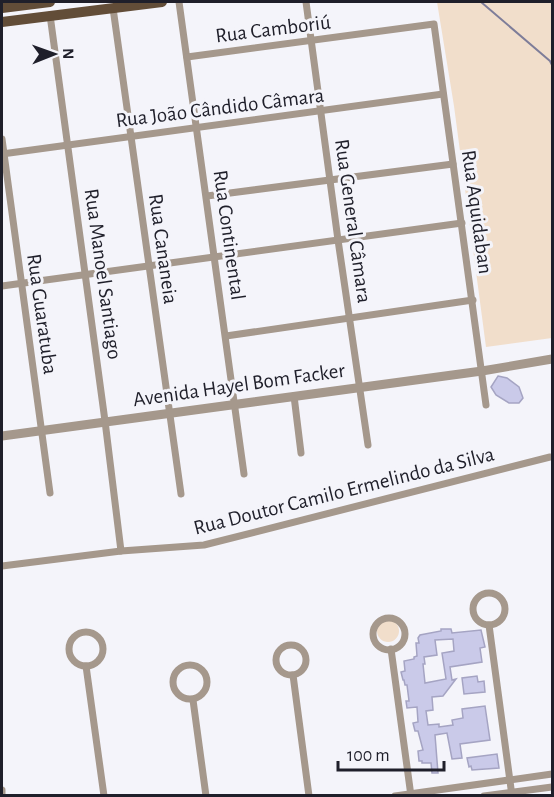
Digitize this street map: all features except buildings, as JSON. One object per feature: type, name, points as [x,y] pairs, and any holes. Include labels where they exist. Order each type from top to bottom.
[{"type":"main road","points":[[2,8],[49,2]]},
{"type":"main road","points":[[2,22],[162,2]]},
{"type":"street","name":"Rua Manoel Santiago","points":[[49,2],[121,550]]},
{"type":"street","name":"Rua Continental","points":[[178,2],[207,196],[244,474]]},
{"type":"street","name":"Rua General Câmara","points":[[306,2],[368,445]]},
{"type":"street","name":"Rua Cananeia","points":[[113,8],[181,494]]},
{"type":"street","name":"Rua Camboriú","points":[[187,57],[434,24]]},
{"type":"street","name":"Rua Aquidaban","points":[[434,24],[486,405]]},
{"type":"street","name":"Rua João Cândido Câmara","points":[[3,154],[443,94]]},
{"type":"street","name":"Rua Guaratuba","points":[[2,139],[50,493]]},
{"type":"street","points":[[207,196],[453,164]]},
{"type":"street","points":[[2,286],[215,255],[462,223]]},
{"type":"street","points":[[226,336],[473,300]]},
{"type":"street","name":"Avenida Hayel Bom Facker","points":[[2,436],[482,371],[552,359]]},
{"type":"street","points":[[294,396],[301,453]]},
{"type":"street","name":"Rua Doutor Camilo Ermelindo da Silva","points":[[2,566],[121,550],[204,545],[550,458]]},
{"type":"street","points":[[484,594],[499,597],[504,607],[499,621],[489,625],[476,618],[473,609],[476,599],[484,594]]},
{"type":"street","points":[[386,618],[396,619],[405,631],[403,641],[391,650],[381,647],[373,634],[377,624],[386,618]]},
{"type":"street","points":[[489,625],[512,794]]},
{"type":"street","points":[[84,632],[95,634],[103,648],[100,658],[92,665],[86,666],[72,658],[69,647],[74,637],[84,632]]},
{"type":"street","points":[[290,644],[300,647],[306,656],[302,670],[293,675],[279,670],[275,661],[281,648],[290,644]]},
{"type":"street","points":[[391,650],[411,794]]},
{"type":"street","points":[[190,664],[196,665],[205,672],[208,684],[203,694],[193,700],[177,694],[173,684],[173,678],[179,668],[190,664]]},
{"type":"street","points":[[86,666],[104,795]]},
{"type":"street","points":[[293,675],[309,795]]},
{"type":"street","points":[[193,700],[206,795]]},
{"type":"street","points":[[395,795],[552,774]]},
{"type":"street","points":[[484,795],[512,794],[552,787]]},
{"type":"street","points":[[2,790],[2,795]]},
{"type":"shaded area","points":[[437,2],[552,2],[552,338],[486,347],[454,106]]},
{"type":"shaded area","points":[[388,620],[396,623],[399,631],[396,639],[388,642],[380,639],[377,631],[380,623]]},
{"type":"waterway","points":[[481,2],[552,65]]}]
